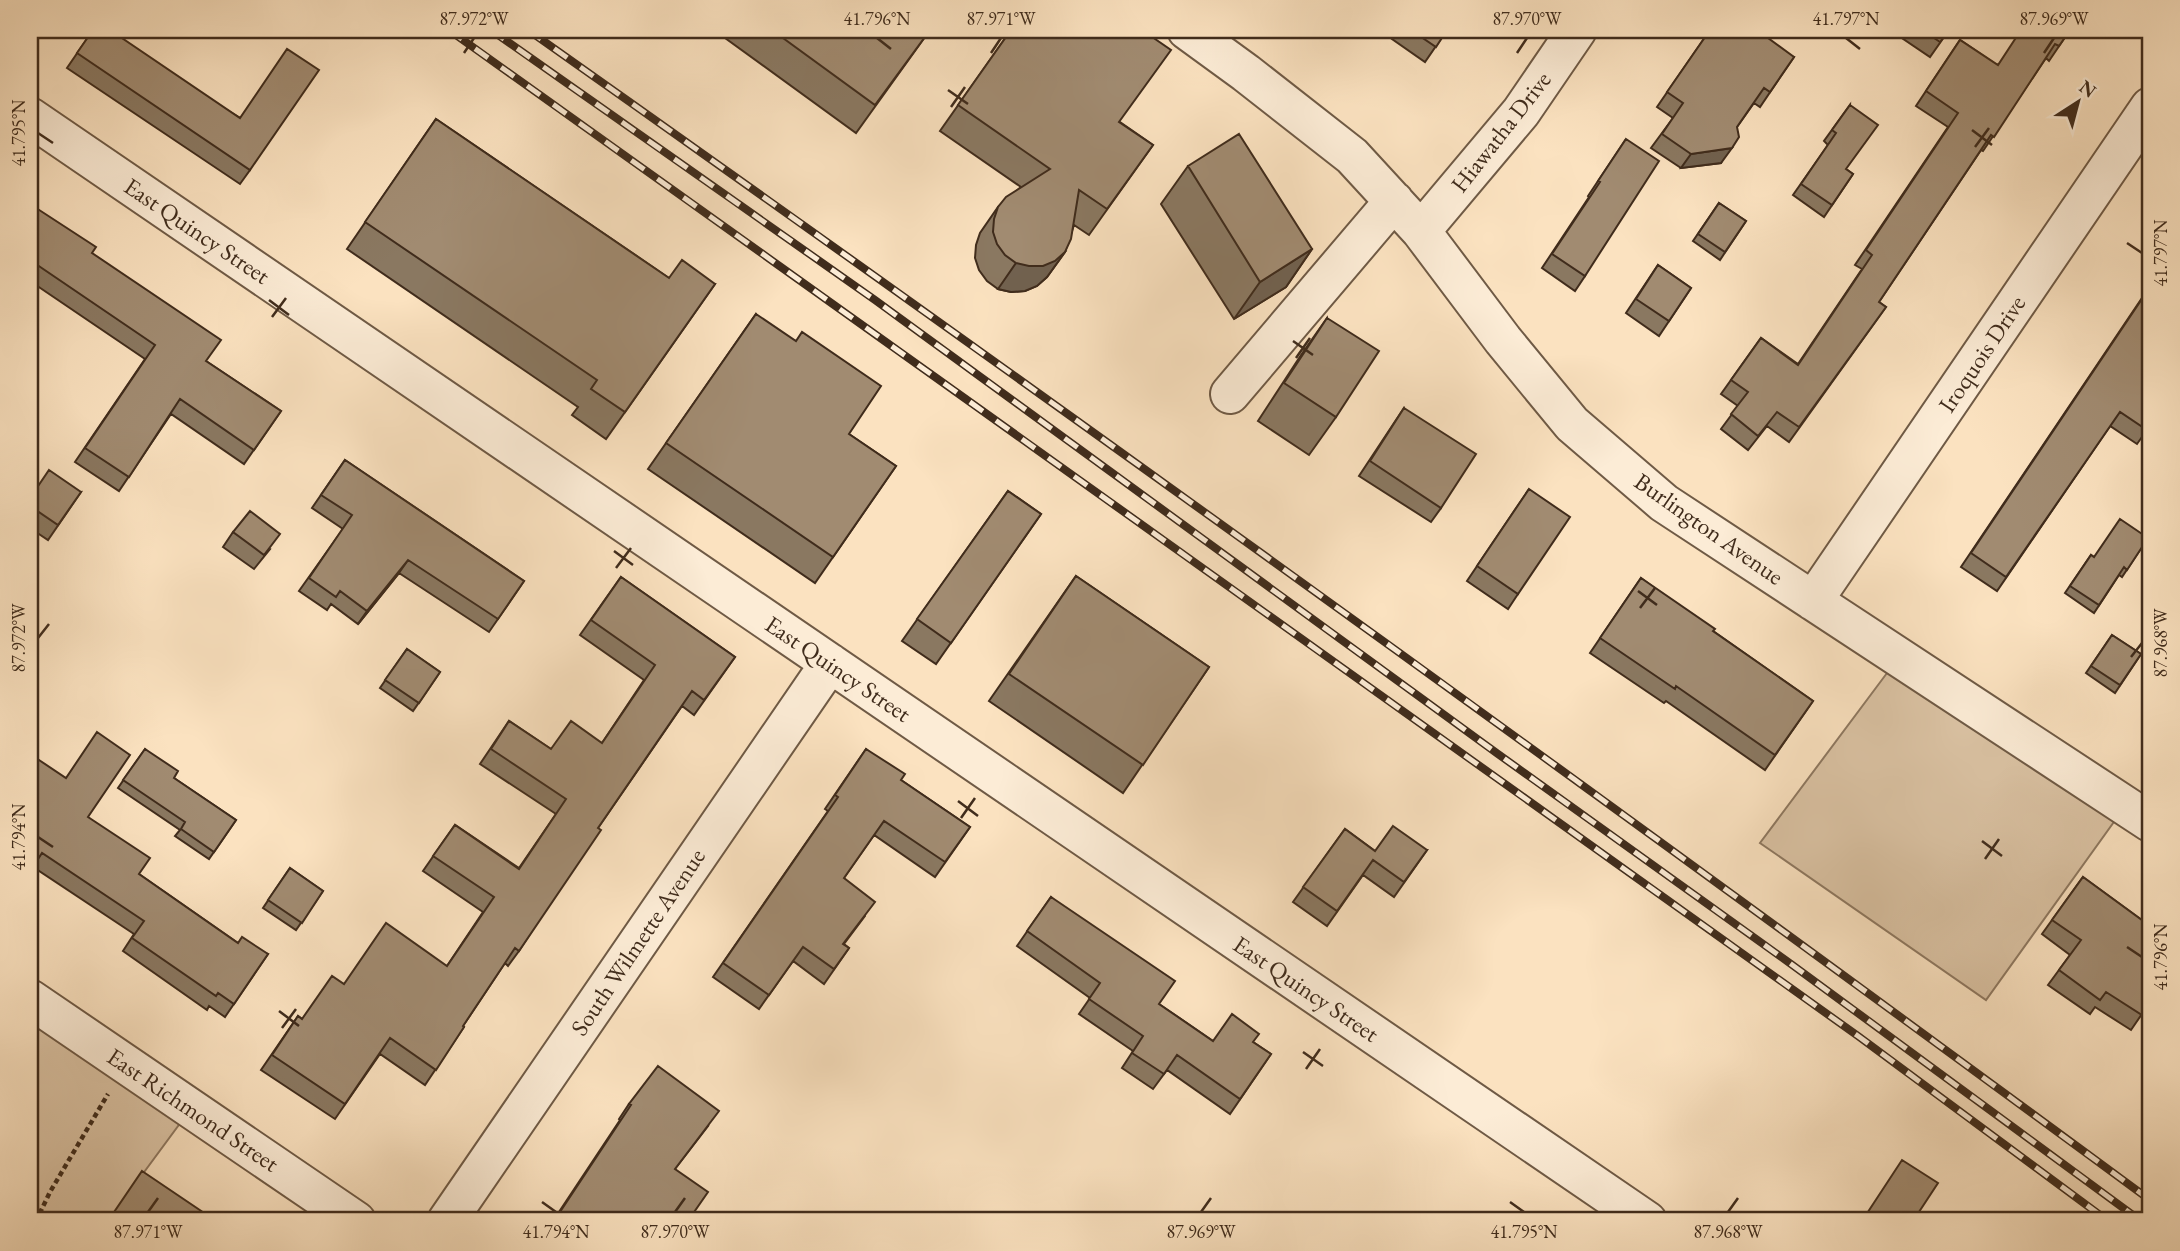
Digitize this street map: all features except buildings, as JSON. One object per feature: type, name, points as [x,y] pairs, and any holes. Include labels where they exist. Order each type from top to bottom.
[{"type":"street","name":"Burlington Avenue","points":[[1187,30],[1352,156],[1421,231],[1503,340],[1572,424],[1664,503],[2150,822]]},
{"type":"street","name":"Hiawatha Drive","points":[[1421,231],[1521,112],[1577,30]]},
{"type":"street","name":"Iroquois Drive","points":[[1813,601],[2150,107]]},
{"type":"street","name":"East Quincy Street","points":[[30,117],[1647,1221]]},
{"type":"street","points":[[1230,394],[1394,201]]},
{"type":"street","name":"South Wilmette Avenue","points":[[447,1221],[830,663]]},
{"type":"street","name":"East Richmond Street","points":[[30,999],[356,1221]]},
{"type":"path","points":[[36,1221],[50,1192],[111,1090]]},
{"type":"shaded area","points":[[1890,669],[2116,819],[1986,1000],[1760,843]]},
{"type":"shaded area","points":[[30,1018],[181,1122],[108,1221],[30,1221]]},
{"type":"railway","points":[[449,30],[1858,1036],[2108,1221]]},
{"type":"railway","points":[[491,30],[875,300],[2141,1221]]},
{"type":"railway","points":[[528,30],[1342,611],[2150,1200]]}]
